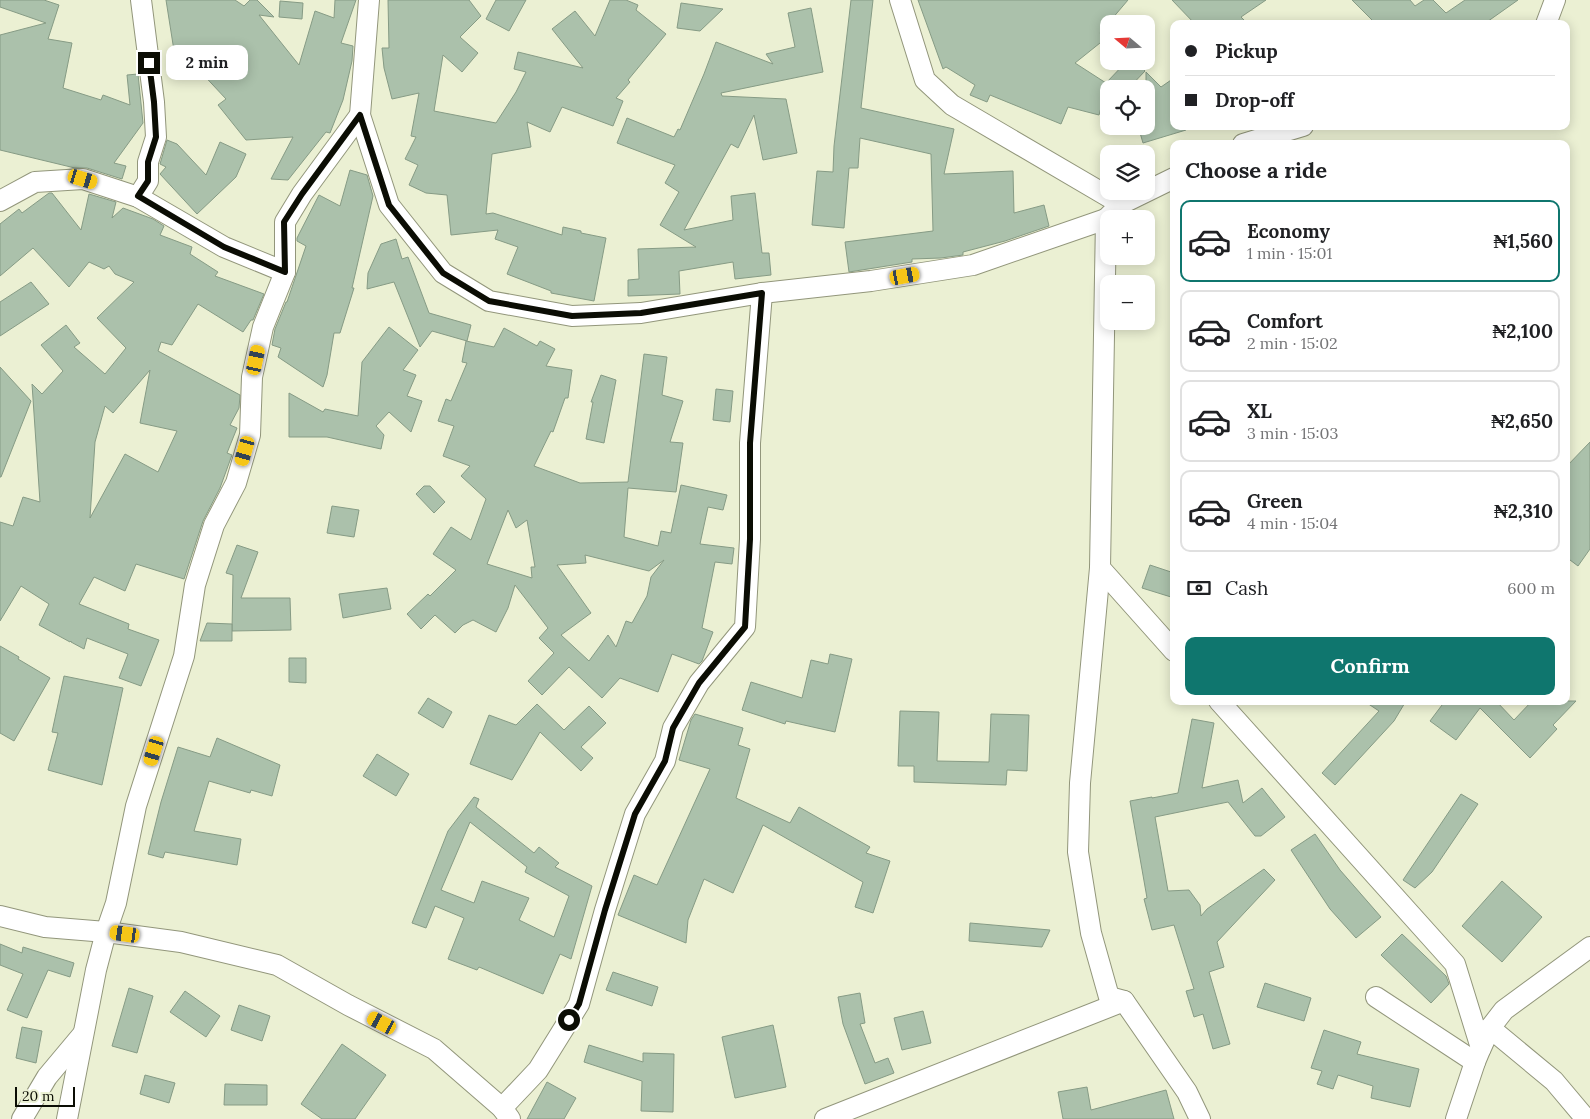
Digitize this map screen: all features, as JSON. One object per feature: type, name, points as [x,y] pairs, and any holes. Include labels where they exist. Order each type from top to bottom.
[{"type":"street","points":[[138,196],[148,181],[148,162],[156,137],[154,102],[141,0]]},
{"type":"street","points":[[369,0],[360,115],[389,205],[443,273],[489,301],[572,316],[641,313],[762,293],[872,282],[973,264],[1100,221]]},
{"type":"street","points":[[900,0],[924,80],[952,106],[1121,204]]},
{"type":"street","points":[[1548,20],[1555,0]]},
{"type":"street","points":[[67,1119],[96,970],[116,903],[136,806],[184,656],[195,586],[214,525],[236,483],[250,434],[252,377],[259,343],[263,327],[285,272],[284,222],[302,194],[360,115]]},
{"type":"street","points":[[1256,140],[1290,130]]},
{"type":"street","points":[[0,201],[35,182],[83,179],[138,196],[224,247],[285,272]]},
{"type":"street","points":[[1115,210],[1121,204],[1170,180]]},
{"type":"street","points":[[1105,265],[1100,568],[1080,783],[1078,852],[1091,933],[1108,997],[1124,1001],[1187,1092],[1200,1119]]},
{"type":"street","points":[[0,916],[45,926],[181,942],[277,965],[348,1005],[434,1049],[506,1113],[538,1070],[579,1004],[605,910],[635,814],[665,761],[673,728],[699,683],[745,627],[750,539],[750,443],[762,293]]},
{"type":"street","points":[[1100,568],[1170,647]]},
{"type":"street","points":[[1223,705],[1455,964],[1478,1055]]},
{"type":"street","points":[[1456,1119],[1478,1055],[1490,1028],[1504,1010],[1590,947]]},
{"type":"street","points":[[1376,997],[1478,1055]]},
{"type":"street","points":[[825,1119],[1124,1001]]},
{"type":"street","points":[[1490,1028],[1554,1080],[1586,1119]]},
{"type":"street","points":[[22,1119],[47,1078],[84,1032]]},
{"type":"building","points":[[0,0],[44,0],[59,5],[48,39],[72,43],[63,88],[101,100],[103,95],[130,105],[127,75],[138,74],[143,123],[114,163],[126,166],[122,179],[87,168],[75,168],[0,150],[0,35],[46,23],[0,7]]},
{"type":"building","points":[[166,0],[235,0],[244,6],[250,0],[257,0],[274,17],[259,15],[299,65],[315,11],[334,18],[335,0],[356,0],[341,43],[353,46],[352,61],[343,100],[330,133],[326,132],[288,180],[271,179],[293,137],[246,140],[218,105],[226,99],[198,69],[201,62],[192,57],[178,76]]},
{"type":"building","points":[[388,0],[469,0],[481,16],[460,37],[478,53],[462,72],[443,55],[434,111],[496,123],[516,92],[526,72],[514,69],[518,52],[583,68],[552,29],[575,11],[595,36],[610,0],[626,0],[638,5],[636,10],[666,34],[628,80],[630,82],[616,98],[623,101],[613,126],[562,107],[550,132],[527,122],[531,147],[492,154],[486,214],[493,213],[562,235],[563,227],[606,238],[594,301],[551,293],[551,291],[507,274],[518,247],[495,239],[498,230],[451,235],[447,195],[426,193],[409,185],[418,165],[405,159],[416,137],[411,136],[419,93],[392,99],[384,68],[382,48],[389,48]]},
{"type":"building","points":[[496,0],[526,0],[509,31],[486,19]]},
{"type":"building","points":[[851,0],[873,0],[861,108],[954,129],[944,174],[1013,171],[1014,213],[1044,205],[1049,226],[1005,241],[963,252],[963,255],[912,259],[912,262],[849,272],[845,242],[933,231],[931,154],[860,138],[858,168],[849,168],[844,228],[812,225],[817,171],[833,172],[834,146]]},
{"type":"building","points":[[918,0],[1128,0],[1115,15],[1100,15],[1100,43],[1075,63],[1101,80],[1099,115],[1068,107],[1061,124],[990,95],[987,102],[970,95],[975,85],[946,67],[943,69]]},
{"type":"building","points":[[1172,0],[1266,0],[1241,17],[1244,20],[1191,20]]},
{"type":"building","points":[[1352,0],[1410,0],[1415,6],[1424,0],[1433,0],[1446,13],[1465,0],[1518,0],[1490,20],[1372,20]]},
{"type":"building","points":[[280,1],[303,3],[302,19],[279,17]]},
{"type":"building","points":[[681,3],[723,9],[700,31],[677,28]]},
{"type":"building","points":[[811,8],[823,72],[721,93],[722,96],[786,99],[797,153],[763,160],[754,115],[738,148],[731,144],[684,230],[733,220],[731,196],[755,193],[762,253],[769,253],[771,275],[735,279],[733,262],[679,271],[680,294],[628,296],[628,280],[639,279],[638,249],[696,247],[660,225],[679,192],[665,183],[675,165],[617,143],[627,118],[674,137],[678,129],[680,130],[716,42],[773,64],[766,54],[795,47],[788,13]]},
{"type":"building","points":[[1118,70],[1145,71],[1136,80],[1109,80]]},
{"type":"building","points":[[1146,72],[1154,80],[1146,80]]},
{"type":"building","points":[[1155,81],[1161,87],[1170,81],[1170,130],[1186,130],[1143,143],[1141,135],[1155,135]]},
{"type":"building","points":[[167,140],[177,144],[206,175],[220,142],[246,154],[236,177],[197,214],[160,174],[166,167],[160,164]]},
{"type":"building","points":[[350,170],[367,175],[373,196],[352,288],[354,288],[340,333],[334,333],[327,375],[323,387],[278,357],[281,348],[272,345],[275,329],[287,302],[306,246],[297,241],[297,238],[319,195],[340,206]]},
{"type":"building","points":[[49,193],[52,193],[81,230],[89,194],[116,202],[112,218],[123,208],[153,219],[164,226],[160,235],[192,247],[190,254],[218,272],[215,276],[264,294],[253,320],[251,320],[243,332],[198,304],[172,345],[161,342],[158,351],[240,395],[239,408],[230,425],[237,428],[227,453],[232,455],[220,488],[203,521],[184,579],[136,564],[125,591],[94,577],[79,604],[129,624],[128,629],[159,640],[141,686],[119,678],[128,654],[87,638],[84,649],[39,625],[49,604],[21,586],[0,621],[0,522],[13,526],[23,497],[40,502],[32,384],[42,394],[63,371],[41,345],[66,325],[80,343],[74,347],[105,374],[126,348],[97,318],[134,282],[115,274],[109,266],[104,269],[89,262],[69,287],[33,248],[0,276],[0,224],[19,209],[22,213]],"holes":[[[150,370],[140,423],[177,431],[158,472],[125,454],[90,518],[95,442],[105,406],[113,413]]]},
{"type":"building","points":[[396,239],[402,259],[408,257],[429,313],[471,325],[467,341],[432,331],[420,347],[394,282],[367,289],[368,273],[381,244]]},
{"type":"building","points":[[31,282],[49,304],[0,336],[0,302]]},
{"type":"building","points":[[389,327],[418,350],[403,370],[416,375],[407,396],[422,401],[411,432],[389,412],[376,426],[384,435],[381,449],[327,437],[289,437],[289,393],[323,412],[325,409],[358,416],[362,362]]},
{"type":"building","points":[[504,328],[537,346],[540,341],[555,349],[546,366],[572,370],[568,398],[565,398],[553,432],[551,431],[534,466],[580,483],[628,482],[644,354],[667,357],[662,395],[683,401],[670,442],[683,443],[676,492],[628,488],[624,537],[658,546],[661,531],[671,533],[681,485],[727,495],[723,510],[708,507],[700,544],[734,548],[732,564],[715,562],[702,628],[713,632],[702,661],[699,664],[672,654],[658,692],[620,678],[602,698],[569,667],[542,695],[528,681],[554,653],[539,638],[548,628],[515,585],[508,608],[496,632],[473,620],[463,625],[455,633],[435,615],[421,629],[407,614],[428,594],[430,596],[456,570],[433,554],[451,527],[471,540],[486,499],[461,476],[470,466],[443,456],[454,426],[438,421],[446,399],[451,401],[467,363],[462,362],[466,341],[494,347]],"holes":[[[508,510],[516,528],[527,520],[535,567],[531,567],[532,578],[487,564]],[[585,555],[649,571],[664,560],[651,577],[647,596],[632,623],[626,621],[616,647],[608,635],[589,661],[561,635],[591,613],[557,565],[586,563]]]},
{"type":"building","points":[[0,367],[31,401],[1,477],[0,477]]},
{"type":"building","points":[[601,375],[616,380],[604,443],[586,439],[593,402],[591,402]]},
{"type":"building","points":[[716,389],[733,391],[730,422],[713,420]]},
{"type":"building","points":[[1590,442],[1590,549],[1578,566],[1570,560],[1570,463]]},
{"type":"building","points":[[424,486],[430,486],[445,502],[434,513],[416,494]]},
{"type":"building","points":[[332,506],[359,510],[354,537],[327,533]]},
{"type":"building","points":[[237,545],[258,552],[241,598],[290,598],[291,630],[232,631],[233,575],[226,573]]},
{"type":"building","points":[[1150,565],[1170,572],[1170,597],[1142,588]]},
{"type":"building","points":[[387,588],[391,609],[343,618],[339,594]]},
{"type":"building","points":[[207,623],[232,624],[232,641],[200,641]]},
{"type":"building","points":[[0,646],[50,678],[14,741],[0,733]]},
{"type":"building","points":[[830,654],[852,659],[835,732],[786,721],[785,724],[742,710],[751,682],[802,698],[811,660],[828,664]]},
{"type":"building","points":[[289,658],[306,658],[306,683],[289,682]]},
{"type":"building","points":[[64,676],[123,688],[102,785],[48,770],[58,733],[52,732]]},
{"type":"building","points":[[428,698],[452,712],[443,728],[418,713]]},
{"type":"building","points":[[1570,701],[1576,701],[1553,725],[1557,729],[1530,758],[1480,708],[1456,740],[1430,721],[1442,705],[1500,705],[1514,720],[1528,705],[1570,705]]},
{"type":"building","points":[[537,704],[564,730],[589,706],[606,723],[581,747],[593,758],[581,771],[540,732],[512,780],[470,764],[489,715],[516,725]]},
{"type":"building","points":[[1370,705],[1404,705],[1394,721],[1335,785],[1322,773],[1379,711]]},
{"type":"building","points":[[900,711],[939,712],[937,761],[989,762],[991,714],[1029,715],[1027,771],[1007,770],[1006,785],[914,782],[914,766],[898,766]]},
{"type":"building","points":[[695,714],[743,728],[738,745],[750,749],[736,798],[790,823],[799,807],[870,847],[866,853],[890,861],[873,913],[855,907],[863,882],[763,825],[733,893],[704,879],[688,920],[686,943],[618,915],[634,875],[657,885],[710,769],[679,760],[691,720]]},
{"type":"building","points":[[1192,719],[1214,723],[1202,788],[1238,780],[1243,803],[1262,788],[1285,817],[1261,836],[1255,836],[1228,802],[1155,817],[1168,891],[1189,890],[1200,905],[1201,916],[1207,909],[1264,869],[1275,880],[1217,942],[1224,967],[1209,972],[1230,1044],[1213,1049],[1203,1014],[1194,1017],[1186,991],[1194,989],[1174,925],[1152,930],[1144,899],[1147,898],[1130,801],[1178,793]]},
{"type":"building","points":[[217,738],[280,765],[272,796],[251,790],[250,793],[209,781],[194,831],[241,839],[237,865],[165,852],[163,858],[148,854],[161,802],[178,747],[210,757]]},
{"type":"building","points":[[377,754],[409,774],[396,796],[363,776]]},
{"type":"building","points":[[1461,794],[1478,804],[1432,872],[1415,888],[1403,880]]},
{"type":"building","points":[[474,797],[479,799],[476,807],[534,853],[539,847],[559,863],[555,867],[592,886],[571,959],[560,954],[543,994],[479,967],[477,970],[448,959],[464,918],[435,906],[426,928],[412,923],[448,831]],"holes":[[[470,822],[527,867],[525,872],[569,896],[554,937],[519,920],[529,898],[482,881],[474,903],[441,890]]]},
{"type":"building","points":[[1315,834],[1340,870],[1381,917],[1356,938],[1330,909],[1291,850]]},
{"type":"building","points":[[1502,881],[1542,917],[1502,962],[1462,926]]},
{"type":"building","points":[[970,923],[1050,930],[1042,947],[969,941]]},
{"type":"building","points":[[1402,934],[1446,976],[1449,984],[1431,1003],[1381,955]]},
{"type":"building","points":[[0,944],[22,953],[23,947],[74,963],[70,977],[48,970],[27,1018],[7,1010],[23,974],[0,965]]},
{"type":"building","points":[[613,972],[658,987],[652,1006],[606,990]]},
{"type":"building","points":[[1265,983],[1311,998],[1304,1021],[1257,1007]]},
{"type":"building","points":[[129,988],[153,996],[137,1053],[112,1046]]},
{"type":"building","points":[[185,991],[220,1016],[206,1037],[170,1012]]},
{"type":"building","points":[[860,993],[865,1023],[860,1024],[875,1063],[888,1058],[894,1073],[865,1084],[843,1024],[838,997]]},
{"type":"building","points":[[239,1005],[270,1016],[262,1041],[231,1030]]},
{"type":"building","points":[[923,1011],[931,1043],[902,1050],[894,1018]]},
{"type":"building","points":[[773,1025],[786,1087],[735,1098],[722,1037]]},
{"type":"building","points":[[22,1027],[42,1031],[36,1063],[16,1058]]},
{"type":"building","points":[[1324,1030],[1361,1042],[1357,1054],[1419,1069],[1410,1107],[1371,1098],[1373,1086],[1338,1075],[1333,1089],[1317,1084],[1322,1071],[1311,1068]]},
{"type":"building","points":[[342,1044],[386,1075],[355,1119],[322,1119],[301,1104]]},
{"type":"building","points":[[589,1045],[643,1062],[643,1053],[674,1054],[673,1112],[641,1111],[642,1081],[584,1062]]},
{"type":"building","points":[[145,1075],[175,1083],[169,1103],[140,1094]]},
{"type":"building","points":[[547,1082],[576,1098],[564,1119],[527,1119]]},
{"type":"building","points":[[225,1084],[267,1085],[267,1105],[224,1105]]},
{"type":"building","points":[[1087,1087],[1091,1110],[1166,1090],[1174,1119],[1063,1119],[1058,1092]]},
{"type":"route","points":[[149,63],[156,137],[148,162],[148,181],[138,196],[224,247],[285,272],[284,222],[302,194],[360,115],[389,205],[443,273],[489,301],[572,316],[641,313],[762,293],[750,443],[750,539],[745,627],[699,683],[673,728],[665,761],[635,814],[605,910],[579,1004],[569,1020]]}]
